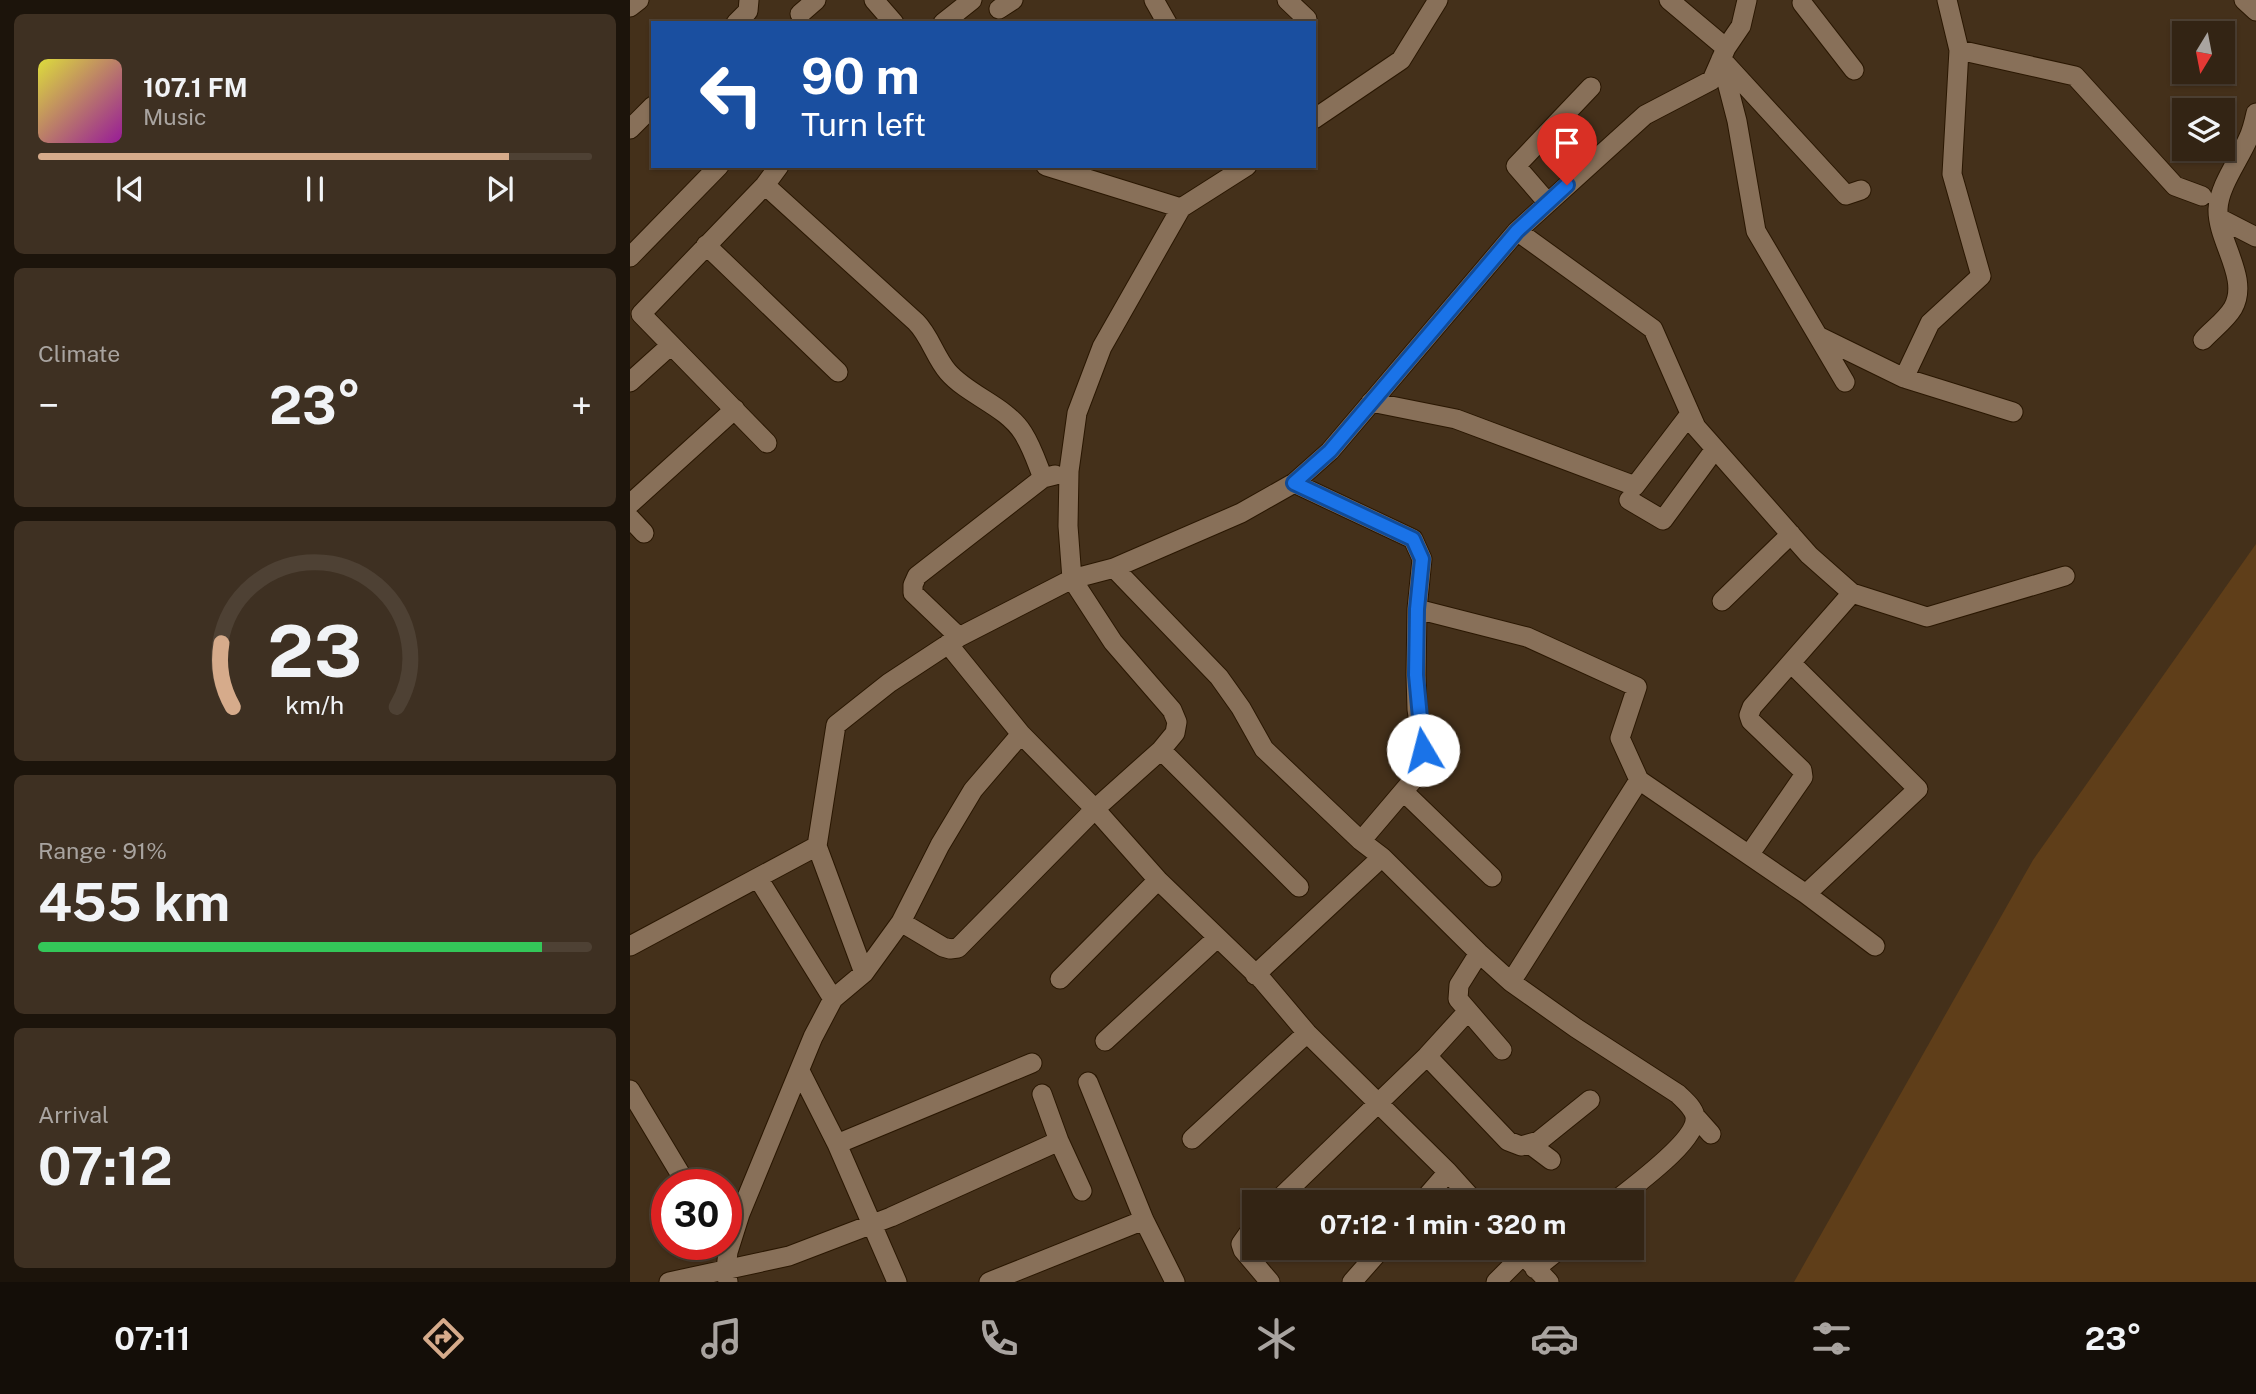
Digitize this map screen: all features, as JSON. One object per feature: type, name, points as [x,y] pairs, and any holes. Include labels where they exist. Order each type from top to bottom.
[{"type":"street","points":[[630,7],[639,0]]},
{"type":"street","points":[[738,21],[748,11],[748,0]]},
{"type":"street","points":[[800,15],[816,0]]},
{"type":"street","points":[[874,0],[892,21]]},
{"type":"street","points":[[946,21],[972,0]]},
{"type":"street","points":[[1154,0],[1166,21]]},
{"type":"street","points":[[1287,0],[1307,19]]},
{"type":"street","points":[[1316,118],[1401,60],[1438,0]]},
{"type":"street","points":[[1669,0],[1723,54],[1846,195],[1861,190]]},
{"type":"street","points":[[864,973],[817,846],[836,725],[889,683],[954,641],[1072,579],[1114,568],[1241,513],[1294,483],[1330,451],[1517,231],[1645,115],[1712,80],[1723,54],[1741,26],[1746,0]]},
{"type":"street","points":[[1904,378],[1930,323],[1981,276],[1952,174],[1959,50],[1947,0]]},
{"type":"street","points":[[2244,0],[2256,11]]},
{"type":"street","points":[[1801,1],[1854,70]]},
{"type":"street","points":[[1959,50],[2075,76],[2175,186],[2202,196]]},
{"type":"street","points":[[1723,54],[1756,231],[1845,382]]},
{"type":"street","points":[[1548,203],[1516,166],[1591,87]]},
{"type":"street","points":[[630,129],[651,108]]},
{"type":"street","points":[[2203,340],[2232,309],[2238,294],[2235,272],[2220,228],[2218,206],[2250,135],[2256,113]]},
{"type":"street","points":[[630,257],[717,168]]},
{"type":"street","points":[[1052,168],[1181,208]]},
{"type":"street","points":[[901,922],[943,947],[958,948],[1095,809],[1161,750],[1175,733],[1177,722],[1172,710],[1112,642],[1072,579],[1068,526],[1069,471],[1077,413],[1102,347],[1181,208],[1237,169]]},
{"type":"street","points":[[767,443],[641,313],[772,172],[925,331],[941,363],[950,374],[1012,420],[1023,432],[1043,478]]},
{"type":"street","points":[[2219,218],[2256,237]]},
{"type":"street","points":[[1517,231],[1653,329],[1696,427],[1809,555],[1852,593],[1927,617],[2065,576]]},
{"type":"street","points":[[706,245],[838,372]]},
{"type":"street","points":[[1818,336],[1904,378],[2012,412]]},
{"type":"street","points":[[630,382],[671,345]]},
{"type":"street","points":[[1371,402],[1456,419],[1635,486],[1690,414]]},
{"type":"street","points":[[630,504],[734,408]]},
{"type":"street","points":[[1629,500],[1663,520],[1715,449]]},
{"type":"street","points":[[1069,471],[1043,478],[917,576],[912,585],[913,593],[954,641],[1021,734],[1095,809],[1158,880],[1263,983],[1307,1033],[1464,1190]]},
{"type":"street","points":[[1294,483],[1413,539],[1422,559],[1417,609],[1417,697],[1423,750],[1418,774],[1361,841]]},
{"type":"street","points":[[630,518],[644,533]]},
{"type":"street","points":[[1722,601],[1791,534]]},
{"type":"street","points":[[1114,568],[1219,677],[1241,708],[1264,749],[1361,841],[1382,857],[1479,953],[1511,982],[1678,1094],[1690,1105],[1695,1116],[1711,1134]]},
{"type":"street","points":[[1749,855],[1803,777],[1802,770],[1751,721],[1749,715],[1752,707],[1852,593]]},
{"type":"street","points":[[1417,609],[1527,636],[1637,688],[1620,738],[1639,780],[1806,894],[1875,946]]},
{"type":"street","points":[[1791,663],[1918,789],[1806,894]]},
{"type":"street","points":[[726,1262],[740,1214],[813,1037],[833,999],[864,973],[901,922],[940,845],[973,790],[1021,734]]},
{"type":"street","points":[[1161,750],[1299,887]]},
{"type":"street","points":[[1511,982],[1639,780]]},
{"type":"street","points":[[1404,792],[1492,877]]},
{"type":"street","points":[[630,946],[817,846]]},
{"type":"street","points":[[1263,983],[1382,857]]},
{"type":"street","points":[[758,878],[833,999]]},
{"type":"street","points":[[1060,979],[1158,880]]},
{"type":"street","points":[[1105,1041],[1217,938]]},
{"type":"street","points":[[1479,953],[1459,985],[1458,999],[1502,1050]]},
{"type":"street","points":[[1289,1190],[1378,1105],[1467,1012]]},
{"type":"street","points":[[1192,1139],[1307,1033]]},
{"type":"street","points":[[1427,1056],[1508,1141],[1521,1146],[1539,1142],[1590,1100]]},
{"type":"street","points":[[837,1144],[1032,1063]]},
{"type":"street","points":[[800,1071],[837,1144],[897,1282]]},
{"type":"street","points":[[1088,1082],[1144,1220],[1175,1282]]},
{"type":"street","points":[[630,1090],[677,1169]]},
{"type":"street","points":[[1042,1094],[1059,1141],[1082,1191]]},
{"type":"street","points":[[1628,1190],[1683,1144],[1693,1127],[1695,1116]]},
{"type":"street","points":[[669,1282],[726,1262],[789,1256],[872,1225],[1059,1141]]},
{"type":"street","points":[[1531,1145],[1551,1160]]},
{"type":"street","points":[[1432,1190],[1448,1172]]},
{"type":"street","points":[[989,1282],[1144,1220]]},
{"type":"street","points":[[1251,1260],[1270,1282]]},
{"type":"street","points":[[1352,1282],[1371,1260]]},
{"type":"street","points":[[1496,1282],[1531,1264]]},
{"type":"shaded area","points":[[2256,544],[2256,1282],[1794,1282],[2033,860]]},
{"type":"route","points":[[1423,750],[1417,709],[1416,675],[1417,609],[1422,559],[1413,539],[1294,483],[1330,451],[1517,231],[1567,185]]}]
